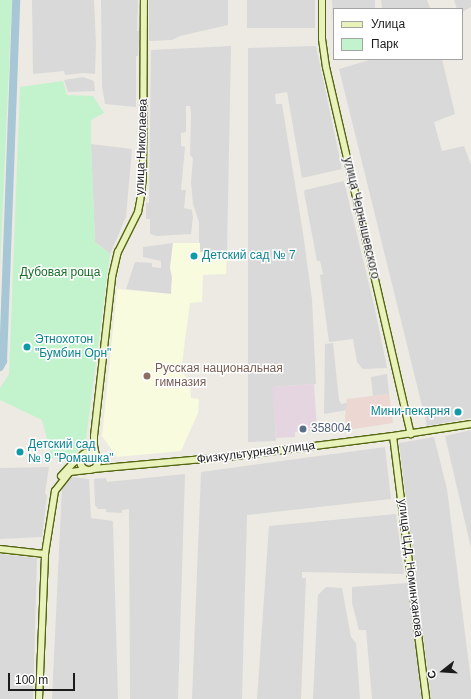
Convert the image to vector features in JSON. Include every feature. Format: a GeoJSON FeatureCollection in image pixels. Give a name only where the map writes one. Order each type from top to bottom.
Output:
{"type":"FeatureCollection","features":[{"type":"Feature","properties":{"kind":"street","name":"улица Николаева"},"geometry":{"type":"LineString","coordinates":[[97,457],[94,446],[94,436],[112,277],[118,252],[138,212],[143,177],[144,0]]}},
{"type":"Feature","properties":{"kind":"street","name":"улица Чернышевского"},"geometry":{"type":"LineString","coordinates":[[322,0],[322,40],[326,67],[411,434]]}},
{"type":"Feature","properties":{"kind":"street","name":"Физкультурная улица"},"geometry":{"type":"LineString","coordinates":[[55,491],[70,472],[214,458],[411,434],[471,424]]}},
{"type":"Feature","properties":{"kind":"street"},"geometry":{"type":"LineString","coordinates":[[94,436],[82,457],[81,465],[90,470],[97,466],[97,457]]}},
{"type":"Feature","properties":{"kind":"street","name":"улица Ц.Д. Номинханова"},"geometry":{"type":"LineString","coordinates":[[393,436],[426,699]]}},
{"type":"Feature","properties":{"kind":"street"},"geometry":{"type":"LineString","coordinates":[[39,699],[45,554],[55,491],[60,478],[65,471],[74,462],[91,452],[105,464],[112,467]]}},
{"type":"Feature","properties":{"kind":"street"},"geometry":{"type":"LineString","coordinates":[[0,549],[45,554]]}},
{"type":"Feature","properties":{"kind":"shaded area"},"geometry":{"type":"Polygon","coordinates":[[[32,0],[94,0],[96,44],[95,74],[84,73],[65,75],[64,71],[33,74],[32,0]]]}},
{"type":"Feature","properties":{"kind":"shaded area"},"geometry":{"type":"Polygon","coordinates":[[[101,0],[138,0],[137,31],[139,31],[138,56],[136,56],[136,107],[105,104],[102,86],[101,0]]]}},
{"type":"Feature","properties":{"kind":"shaded area"},"geometry":{"type":"Polygon","coordinates":[[[149,0],[228,0],[228,25],[180,36],[172,40],[149,41],[149,0]]]}},
{"type":"Feature","properties":{"kind":"shaded area"},"geometry":{"type":"Polygon","coordinates":[[[247,0],[315,0],[315,28],[247,28],[247,0]]]}},
{"type":"Feature","properties":{"kind":"shaded area"},"geometry":{"type":"Polygon","coordinates":[[[332,0],[375,0],[375,8],[333,8],[333,22],[332,0]]]}},
{"type":"Feature","properties":{"kind":"shaded area"},"geometry":{"type":"Polygon","coordinates":[[[381,0],[427,0],[430,8],[382,8],[381,0]]]}},
{"type":"Feature","properties":{"kind":"shaded area"},"geometry":{"type":"Polygon","coordinates":[[[454,0],[471,0],[471,7],[463,11],[463,8],[457,8],[454,0]]]}},
{"type":"Feature","properties":{"kind":"shaded area"},"geometry":{"type":"Polygon","coordinates":[[[231,46],[227,252],[199,252],[199,222],[193,204],[191,182],[193,158],[190,155],[190,106],[186,106],[186,132],[181,133],[181,146],[185,147],[181,190],[186,190],[184,208],[192,210],[193,217],[191,234],[157,236],[150,234],[150,219],[146,219],[146,203],[149,203],[151,50],[231,46]]]}},
{"type":"Feature","properties":{"kind":"shaded area"},"geometry":{"type":"Polygon","coordinates":[[[316,46],[342,169],[302,178],[287,92],[275,94],[276,104],[282,104],[303,233],[312,299],[316,384],[273,387],[276,441],[248,442],[248,48],[316,46]]]}},
{"type":"Feature","properties":{"kind":"shaded area"},"geometry":{"type":"Polygon","coordinates":[[[370,60],[442,60],[455,114],[434,122],[442,151],[464,146],[471,165],[471,418],[427,426],[339,69],[370,60]]]}},
{"type":"Feature","properties":{"kind":"shaded area"},"geometry":{"type":"Polygon","coordinates":[[[83,77],[94,81],[95,91],[68,92],[64,80],[83,77]]]}},
{"type":"Feature","properties":{"kind":"shaded area"},"geometry":{"type":"Polygon","coordinates":[[[91,144],[132,149],[126,217],[110,254],[95,242],[91,144]]]}},
{"type":"Feature","properties":{"kind":"shaded area"},"geometry":{"type":"Polygon","coordinates":[[[344,181],[374,305],[387,368],[363,369],[357,362],[353,339],[329,342],[320,275],[323,274],[320,261],[317,261],[304,192],[305,190],[344,181]]]}},
{"type":"Feature","properties":{"kind":"shaded area"},"geometry":{"type":"Polygon","coordinates":[[[173,243],[170,268],[172,277],[171,294],[126,289],[135,262],[152,263],[152,267],[161,268],[161,261],[143,257],[143,247],[173,243]]]}},
{"type":"Feature","properties":{"kind":"shaded area","name":"Русская национальная гимназия"},"geometry":{"type":"Polygon","coordinates":[[[173,243],[200,243],[200,252],[227,252],[226,274],[203,275],[202,302],[190,303],[181,371],[190,381],[191,398],[199,399],[198,413],[181,451],[117,457],[102,436],[117,289],[171,294],[172,277],[170,268],[173,243]]]}},
{"type":"Feature","properties":{"kind":"shaded area"},"geometry":{"type":"Polygon","coordinates":[[[333,343],[339,400],[341,404],[347,403],[347,410],[324,414],[325,344],[333,343]]]}},
{"type":"Feature","properties":{"kind":"shaded area"},"geometry":{"type":"Polygon","coordinates":[[[387,374],[389,394],[373,396],[371,377],[387,374]]]}},
{"type":"Feature","properties":{"kind":"shaded area"},"geometry":{"type":"Polygon","coordinates":[[[314,384],[317,430],[295,432],[295,437],[276,438],[272,387],[314,384]]]}},
{"type":"Feature","properties":{"kind":"shaded area"},"geometry":{"type":"Polygon","coordinates":[[[389,394],[393,423],[347,430],[345,418],[347,399],[389,394]]]}},
{"type":"Feature","properties":{"kind":"shaded area"},"geometry":{"type":"Polygon","coordinates":[[[471,430],[471,548],[445,436],[471,430]]]}},
{"type":"Feature","properties":{"kind":"shaded area"},"geometry":{"type":"Polygon","coordinates":[[[434,437],[447,489],[471,681],[471,699],[431,699],[399,443],[434,437]]]}},
{"type":"Feature","properties":{"kind":"shaded area"},"geometry":{"type":"Polygon","coordinates":[[[385,447],[391,499],[247,515],[242,699],[192,699],[201,472],[385,447]]]}},
{"type":"Feature","properties":{"kind":"shaded area"},"geometry":{"type":"Polygon","coordinates":[[[49,467],[45,493],[47,496],[42,537],[0,539],[0,468],[49,467]]]}},
{"type":"Feature","properties":{"kind":"shaded area"},"geometry":{"type":"Polygon","coordinates":[[[185,474],[178,699],[130,699],[129,509],[122,510],[122,513],[106,512],[106,509],[98,509],[95,505],[94,479],[106,478],[107,482],[185,474]]]}},
{"type":"Feature","properties":{"kind":"shaded area"},"geometry":{"type":"Polygon","coordinates":[[[70,477],[89,479],[91,518],[113,521],[118,699],[52,699],[62,487],[70,477]]]}},
{"type":"Feature","properties":{"kind":"shaded area"},"geometry":{"type":"Polygon","coordinates":[[[396,514],[404,574],[302,572],[302,578],[306,578],[301,699],[257,699],[269,526],[396,514]]]}},
{"type":"Feature","properties":{"kind":"shaded area"},"geometry":{"type":"Polygon","coordinates":[[[0,554],[37,558],[33,699],[0,699],[0,554]]]}},
{"type":"Feature","properties":{"kind":"shaded area"},"geometry":{"type":"Polygon","coordinates":[[[408,583],[423,699],[372,699],[366,630],[359,630],[352,603],[352,587],[408,583]]]}},
{"type":"Feature","properties":{"kind":"shaded area"},"geometry":{"type":"Polygon","coordinates":[[[326,587],[342,588],[351,637],[356,643],[360,699],[313,699],[318,595],[326,587]]]}},
{"type":"Feature","properties":{"kind":"green space"},"geometry":{"type":"Polygon","coordinates":[[[0,0],[12,0],[0,267],[0,0]]]}},
{"type":"Feature","properties":{"kind":"green space","name":"Дубовая роща"},"geometry":{"type":"Polygon","coordinates":[[[63,81],[67,95],[93,96],[104,113],[91,120],[95,242],[110,254],[86,439],[76,453],[67,457],[52,458],[42,420],[0,400],[0,388],[9,374],[20,87],[63,81]]]}},
{"type":"Feature","properties":{"kind":"waterway"},"geometry":{"type":"LineString","coordinates":[[0,367],[3,361],[16,0]]}},
{"type":"Feature","properties":{"kind":"place","name":"Детский сад № 7"},"geometry":{"type":"Point","coordinates":[194,256]}},
{"type":"Feature","properties":{"kind":"place","name":"Этнохотон \"Бумбин Орн\""},"geometry":{"type":"Point","coordinates":[27,347]}},
{"type":"Feature","properties":{"kind":"place","name":"Русская национальная гимназия"},"geometry":{"type":"Point","coordinates":[147,376]}},
{"type":"Feature","properties":{"kind":"place","name":"Мини-пекарня"},"geometry":{"type":"Point","coordinates":[458,412]}},
{"type":"Feature","properties":{"kind":"place","name":"358004"},"geometry":{"type":"Point","coordinates":[303,429]}},
{"type":"Feature","properties":{"kind":"place","name":"Детский сад № 9 \"Ромашка\""},"geometry":{"type":"Point","coordinates":[20,452]}}]}
